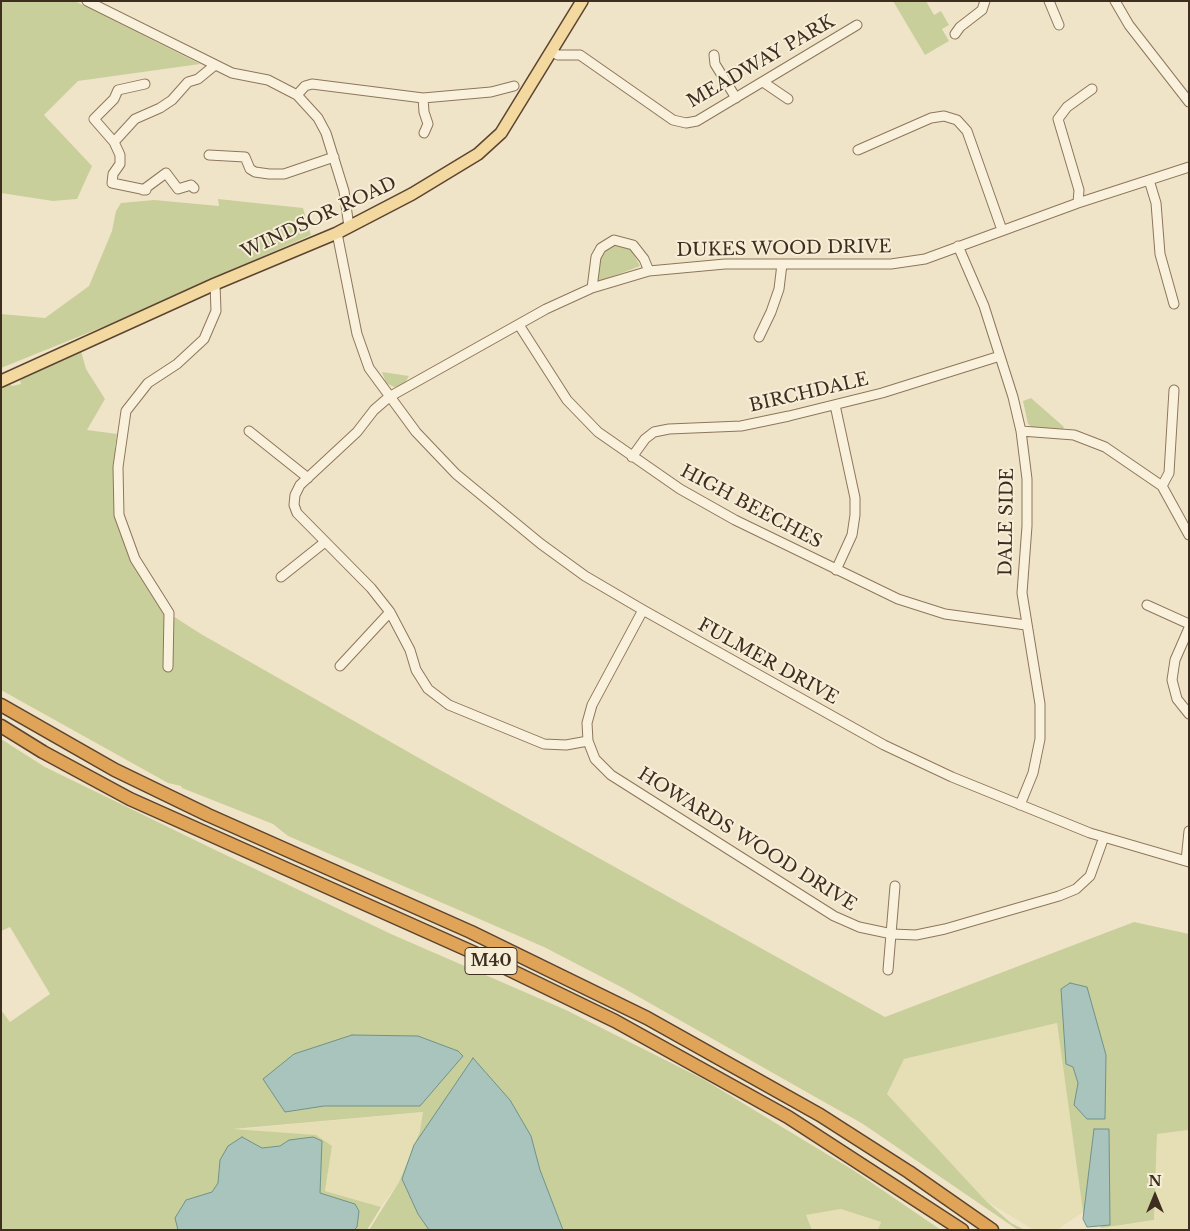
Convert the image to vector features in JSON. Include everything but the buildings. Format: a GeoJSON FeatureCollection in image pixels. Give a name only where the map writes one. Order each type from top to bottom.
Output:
{"type":"FeatureCollection","features":[{"type":"Feature","properties":{"kind":"highway","name":"M40"},"geometry":{"type":"LineString","coordinates":[[1,705],[115,770],[216,819],[471,932],[647,1018],[820,1115],[909,1172],[992,1230]]}},
{"type":"Feature","properties":{"kind":"highway","name":"M40"},"geometry":{"type":"LineString","coordinates":[[1,726],[43,752],[130,798],[479,955],[614,1021],[788,1117],[962,1230]]}},
{"type":"Feature","properties":{"kind":"main road","name":"WINDSOR ROAD"},"geometry":{"type":"LineString","coordinates":[[1,381],[215,284],[338,233],[412,194],[478,154],[501,133],[582,1]]}},
{"type":"Feature","properties":{"kind":"street"},"geometry":{"type":"LineString","coordinates":[[87,1],[232,73],[268,80],[297,95],[318,118],[334,157],[344,191],[349,227]]}},
{"type":"Feature","properties":{"kind":"street"},"geometry":{"type":"LineString","coordinates":[[954,34],[982,10],[985,1]]}},
{"type":"Feature","properties":{"kind":"street"},"geometry":{"type":"LineString","coordinates":[[1049,1],[1059,25]]}},
{"type":"Feature","properties":{"kind":"street"},"geometry":{"type":"LineString","coordinates":[[1115,1],[1129,25],[1189,102]]}},
{"type":"Feature","properties":{"kind":"street","name":"MEADWAY PARK"},"geometry":{"type":"LineString","coordinates":[[551,51],[558,54],[580,56],[673,120],[686,123],[697,121],[857,25]]}},
{"type":"Feature","properties":{"kind":"street"},"geometry":{"type":"LineString","coordinates":[[714,55],[715,64],[736,98]]}},
{"type":"Feature","properties":{"kind":"street"},"geometry":{"type":"LineString","coordinates":[[114,142],[135,119],[160,108],[172,100],[188,82],[198,79],[215,65]]}},
{"type":"Feature","properties":{"kind":"street"},"geometry":{"type":"LineString","coordinates":[[762,82],[788,100]]}},
{"type":"Feature","properties":{"kind":"street"},"geometry":{"type":"LineString","coordinates":[[145,84],[118,90],[114,98],[94,119],[114,142],[120,155],[120,164],[113,174],[112,183],[145,190],[166,173],[178,189],[191,185],[194,188]]}},
{"type":"Feature","properties":{"kind":"street"},"geometry":{"type":"LineString","coordinates":[[297,95],[305,86],[321,84],[423,98],[491,92],[514,86]]}},
{"type":"Feature","properties":{"kind":"street"},"geometry":{"type":"LineString","coordinates":[[1078,203],[1079,190],[1058,119],[1067,108],[1092,88]]}},
{"type":"Feature","properties":{"kind":"street"},"geometry":{"type":"LineString","coordinates":[[423,98],[424,112],[428,124],[424,134]]}},
{"type":"Feature","properties":{"kind":"street"},"geometry":{"type":"LineString","coordinates":[[858,150],[931,118],[944,116],[957,120],[967,131],[1002,230]]}},
{"type":"Feature","properties":{"kind":"street"},"geometry":{"type":"LineString","coordinates":[[209,155],[245,157],[250,169],[255,172],[269,174],[284,174],[334,157]]}},
{"type":"Feature","properties":{"kind":"street","name":"DUKES WOOD DRIVE"},"geometry":{"type":"LineString","coordinates":[[325,542],[297,513],[294,505],[295,496],[308,478],[357,432],[374,410],[389,397],[546,309],[592,288],[649,271],[690,266],[891,264],[925,259],[1078,203],[1189,167]]}},
{"type":"Feature","properties":{"kind":"street"},"geometry":{"type":"LineString","coordinates":[[1149,180],[1156,203],[1160,254],[1174,304]]}},
{"type":"Feature","properties":{"kind":"street"},"geometry":{"type":"LineString","coordinates":[[338,233],[357,334],[369,368],[389,397]]}},
{"type":"Feature","properties":{"kind":"street"},"geometry":{"type":"LineString","coordinates":[[592,288],[596,258],[601,248],[614,240],[633,245],[644,259],[649,271]]}},
{"type":"Feature","properties":{"kind":"street","name":"DALE SIDE"},"geometry":{"type":"LineString","coordinates":[[958,246],[984,306],[1000,356],[1021,431],[1027,479],[1027,526],[1022,594],[1040,704],[1040,739],[1034,773],[1020,805]]}},
{"type":"Feature","properties":{"kind":"street"},"geometry":{"type":"LineString","coordinates":[[759,337],[779,289],[782,264]]}},
{"type":"Feature","properties":{"kind":"street"},"geometry":{"type":"LineString","coordinates":[[168,667],[169,613],[135,559],[119,515],[118,467],[126,411],[148,383],[177,364],[204,339],[216,311],[215,284]]}},
{"type":"Feature","properties":{"kind":"street","name":"HIGH BEECHES"},"geometry":{"type":"LineString","coordinates":[[519,325],[567,400],[598,432],[680,490],[735,520],[898,599],[945,614],[1026,625]]}},
{"type":"Feature","properties":{"kind":"street","name":"BIRCHDALE"},"geometry":{"type":"LineString","coordinates":[[632,457],[645,438],[654,432],[669,429],[741,426],[835,405],[1000,356]]}},
{"type":"Feature","properties":{"kind":"street"},"geometry":{"type":"LineString","coordinates":[[1162,486],[1169,473],[1174,390]]}},
{"type":"Feature","properties":{"kind":"street","name":"FULMER DRIVE"},"geometry":{"type":"LineString","coordinates":[[389,397],[416,432],[456,474],[541,544],[585,576],[643,610],[884,745],[952,777],[1104,837],[1188,862]]}},
{"type":"Feature","properties":{"kind":"street"},"geometry":{"type":"LineString","coordinates":[[835,405],[855,498],[852,535],[836,570]]}},
{"type":"Feature","properties":{"kind":"street"},"geometry":{"type":"LineString","coordinates":[[249,431],[308,478]]}},
{"type":"Feature","properties":{"kind":"street"},"geometry":{"type":"LineString","coordinates":[[1021,431],[1074,434],[1106,447],[1162,486],[1189,535]]}},
{"type":"Feature","properties":{"kind":"street"},"geometry":{"type":"LineString","coordinates":[[281,576],[292,570],[325,542],[371,588],[390,612],[410,650],[416,670],[428,689],[450,705],[544,744],[566,745],[588,741]]}},
{"type":"Feature","properties":{"kind":"street"},"geometry":{"type":"LineString","coordinates":[[1147,605],[1189,626],[1175,660],[1172,680],[1177,699],[1189,714]]}},
{"type":"Feature","properties":{"kind":"street","name":"HOWARDS WOOD DRIVE"},"geometry":{"type":"LineString","coordinates":[[643,610],[592,705],[587,723],[588,741],[595,759],[620,780],[834,916],[859,927],[892,934],[916,935],[945,929],[1059,896],[1076,889],[1090,876],[1104,837]]}},
{"type":"Feature","properties":{"kind":"street"},"geometry":{"type":"LineString","coordinates":[[340,666],[390,612]]}},
{"type":"Feature","properties":{"kind":"street"},"geometry":{"type":"LineString","coordinates":[[1188,862],[1189,831]]}},
{"type":"Feature","properties":{"kind":"street"},"geometry":{"type":"LineString","coordinates":[[888,970],[895,886]]}},
{"type":"Feature","properties":{"kind":"shaded area"},"geometry":{"type":"Polygon","coordinates":[[[1057,1023],[1083,1212],[1057,1230],[1034,1230],[986,1201],[887,1094],[904,1059],[1057,1023]]]}},
{"type":"Feature","properties":{"kind":"shaded area"},"geometry":{"type":"Polygon","coordinates":[[[424,1112],[420,1131],[399,1182],[381,1207],[325,1191],[332,1146],[228,1130],[424,1112]]]}},
{"type":"Feature","properties":{"kind":"shaded area"},"geometry":{"type":"Polygon","coordinates":[[[1189,1130],[1189,1230],[1105,1230],[1106,1228],[1154,1220],[1157,1134],[1189,1130]]]}},
{"type":"Feature","properties":{"kind":"shaded area"},"geometry":{"type":"Polygon","coordinates":[[[842,1209],[881,1222],[878,1230],[812,1230],[806,1215],[842,1209]]]}},
{"type":"Feature","properties":{"kind":"green space"},"geometry":{"type":"Polygon","coordinates":[[[1,1],[75,1],[200,64],[78,81],[44,115],[92,166],[77,199],[53,201],[1,193],[1,1]]]}},
{"type":"Feature","properties":{"kind":"green space"},"geometry":{"type":"Polygon","coordinates":[[[893,1],[926,1],[934,15],[941,11],[949,25],[942,29],[949,41],[925,55],[893,1]]]}},
{"type":"Feature","properties":{"kind":"green space"},"geometry":{"type":"Polygon","coordinates":[[[218,199],[303,208],[311,235],[105,326],[1,368],[1,314],[45,318],[89,286],[112,231],[116,211],[121,203],[154,200],[219,206],[218,199]]]}},
{"type":"Feature","properties":{"kind":"green space"},"geometry":{"type":"Polygon","coordinates":[[[616,243],[628,244],[640,266],[598,282],[593,276],[599,254],[616,243]]]}},
{"type":"Feature","properties":{"kind":"green space"},"geometry":{"type":"Polygon","coordinates":[[[81,351],[86,369],[105,399],[87,430],[117,434],[115,447],[116,507],[162,609],[201,634],[433,766],[885,1017],[1134,922],[1189,934],[1189,1130],[1157,1134],[1154,1220],[1102,1228],[1083,1212],[1057,1023],[904,1059],[887,1094],[986,1201],[1011,1223],[1025,1230],[1018,1230],[863,1124],[623,988],[544,947],[288,836],[273,824],[181,786],[168,783],[1,690],[1,388],[10,384],[12,386],[21,384],[20,380],[81,351]]]}},
{"type":"Feature","properties":{"kind":"green space"},"geometry":{"type":"Polygon","coordinates":[[[382,372],[409,376],[403,386],[394,387],[386,383],[382,372]]]}},
{"type":"Feature","properties":{"kind":"green space"},"geometry":{"type":"Polygon","coordinates":[[[1031,398],[1064,427],[1063,429],[1032,427],[1028,424],[1023,401],[1031,398]]]}},
{"type":"Feature","properties":{"kind":"green space"},"geometry":{"type":"Polygon","coordinates":[[[1,739],[45,767],[207,846],[391,934],[566,1010],[703,1079],[853,1170],[941,1230],[878,1230],[881,1222],[841,1209],[806,1215],[812,1230],[369,1230],[399,1182],[420,1131],[423,1112],[233,1129],[316,1135],[332,1146],[325,1191],[381,1207],[367,1230],[1,1230],[1,1010],[10,1022],[50,994],[10,927],[1,931],[1,739]]]}},
{"type":"Feature","properties":{"kind":"water"},"geometry":{"type":"Polygon","coordinates":[[[1070,983],[1087,987],[1106,1055],[1105,1119],[1087,1119],[1074,1105],[1078,1083],[1073,1067],[1066,1064],[1061,989],[1070,983]]]}},
{"type":"Feature","properties":{"kind":"water"},"geometry":{"type":"Polygon","coordinates":[[[352,1035],[418,1036],[458,1051],[463,1056],[420,1106],[324,1106],[285,1112],[263,1079],[294,1054],[352,1035]]]}},
{"type":"Feature","properties":{"kind":"water"},"geometry":{"type":"Polygon","coordinates":[[[473,1058],[510,1100],[531,1136],[540,1170],[563,1230],[429,1230],[418,1214],[402,1179],[414,1145],[473,1058]]]}},
{"type":"Feature","properties":{"kind":"water"},"geometry":{"type":"Polygon","coordinates":[[[1094,1129],[1109,1129],[1110,1225],[1087,1227],[1083,1219],[1094,1129]]]}},
{"type":"Feature","properties":{"kind":"water"},"geometry":{"type":"Polygon","coordinates":[[[242,1137],[262,1148],[280,1146],[289,1140],[313,1137],[322,1141],[320,1193],[355,1204],[359,1211],[357,1227],[354,1230],[178,1230],[175,1218],[186,1200],[212,1192],[218,1183],[220,1160],[228,1146],[242,1137]]]}}]}
